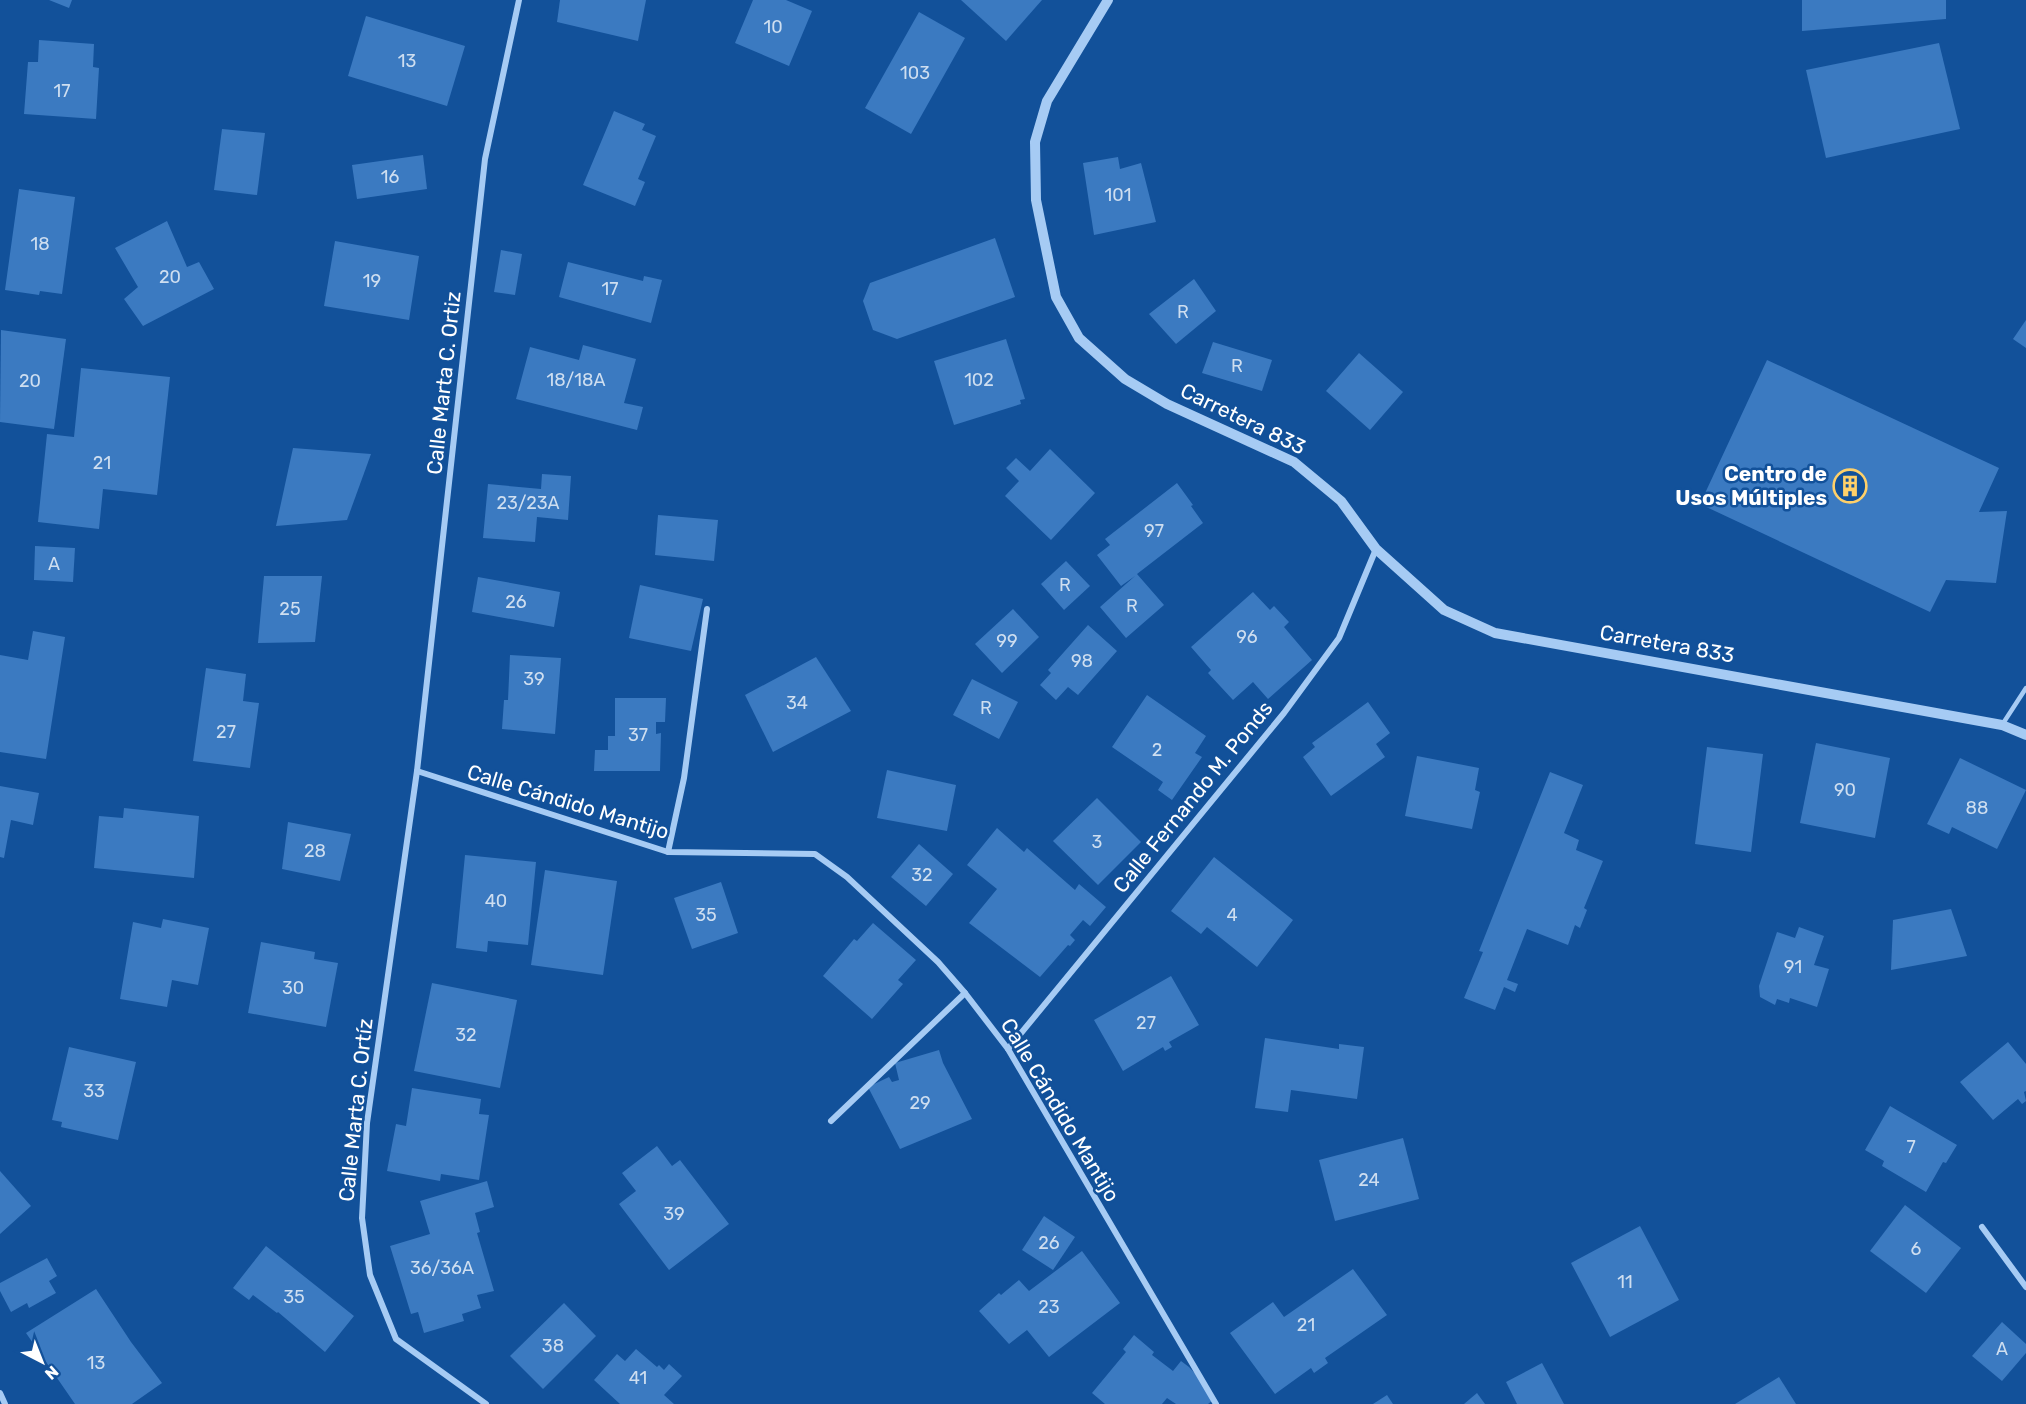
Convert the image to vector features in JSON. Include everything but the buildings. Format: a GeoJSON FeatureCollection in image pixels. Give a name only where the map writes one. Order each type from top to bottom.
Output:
{"type":"FeatureCollection","features":[{"type":"Feature","properties":{"kind":"street","name":"Calle Marta C. Ortiz"},"geometry":{"type":"LineString","coordinates":[[417,771],[485,159],[519,0]]}},
{"type":"Feature","properties":{"kind":"street","name":"Carretera 833"},"geometry":{"type":"LineString","coordinates":[[1108,0],[1047,101],[1035,142],[1036,200],[1056,297],[1079,339],[1125,379],[1167,404],[1294,462],[1341,501],[1376,549],[1444,610],[1495,633],[2002,725],[2026,735]]}},
{"type":"Feature","properties":{"kind":"street","name":"Calle Fernando M. Ponds"},"geometry":{"type":"LineString","coordinates":[[1008,1049],[1284,714],[1339,638],[1376,549]]}},
{"type":"Feature","properties":{"kind":"street"},"geometry":{"type":"LineString","coordinates":[[668,852],[684,778],[707,609]]}},
{"type":"Feature","properties":{"kind":"street","name":"Calle Cándido Mantijo"},"geometry":{"type":"LineString","coordinates":[[417,771],[668,852],[815,854],[847,877],[938,962],[966,993],[1008,1049],[1216,1404]]}},
{"type":"Feature","properties":{"kind":"street","name":"Calle Marta C. Ortíz"},"geometry":{"type":"LineString","coordinates":[[417,771],[367,1123],[362,1218],[370,1275],[396,1339],[486,1404]]}},
{"type":"Feature","properties":{"kind":"street"},"geometry":{"type":"LineString","coordinates":[[831,1121],[966,993]]}},
{"type":"Feature","properties":{"kind":"street"},"geometry":{"type":"LineString","coordinates":[[1982,1227],[2026,1287]]}},
{"type":"Feature","properties":{"kind":"street"},"geometry":{"type":"LineString","coordinates":[[0,1393],[5,1404]]}},
{"type":"Feature","properties":{"kind":"lane"},"geometry":{"type":"LineString","coordinates":[[2002,725],[2026,688]]}},
{"type":"Feature","properties":{"kind":"place","name":"Centro de Usos Múltiples"},"geometry":{"type":"Point","coordinates":[1850,486]}}]}
